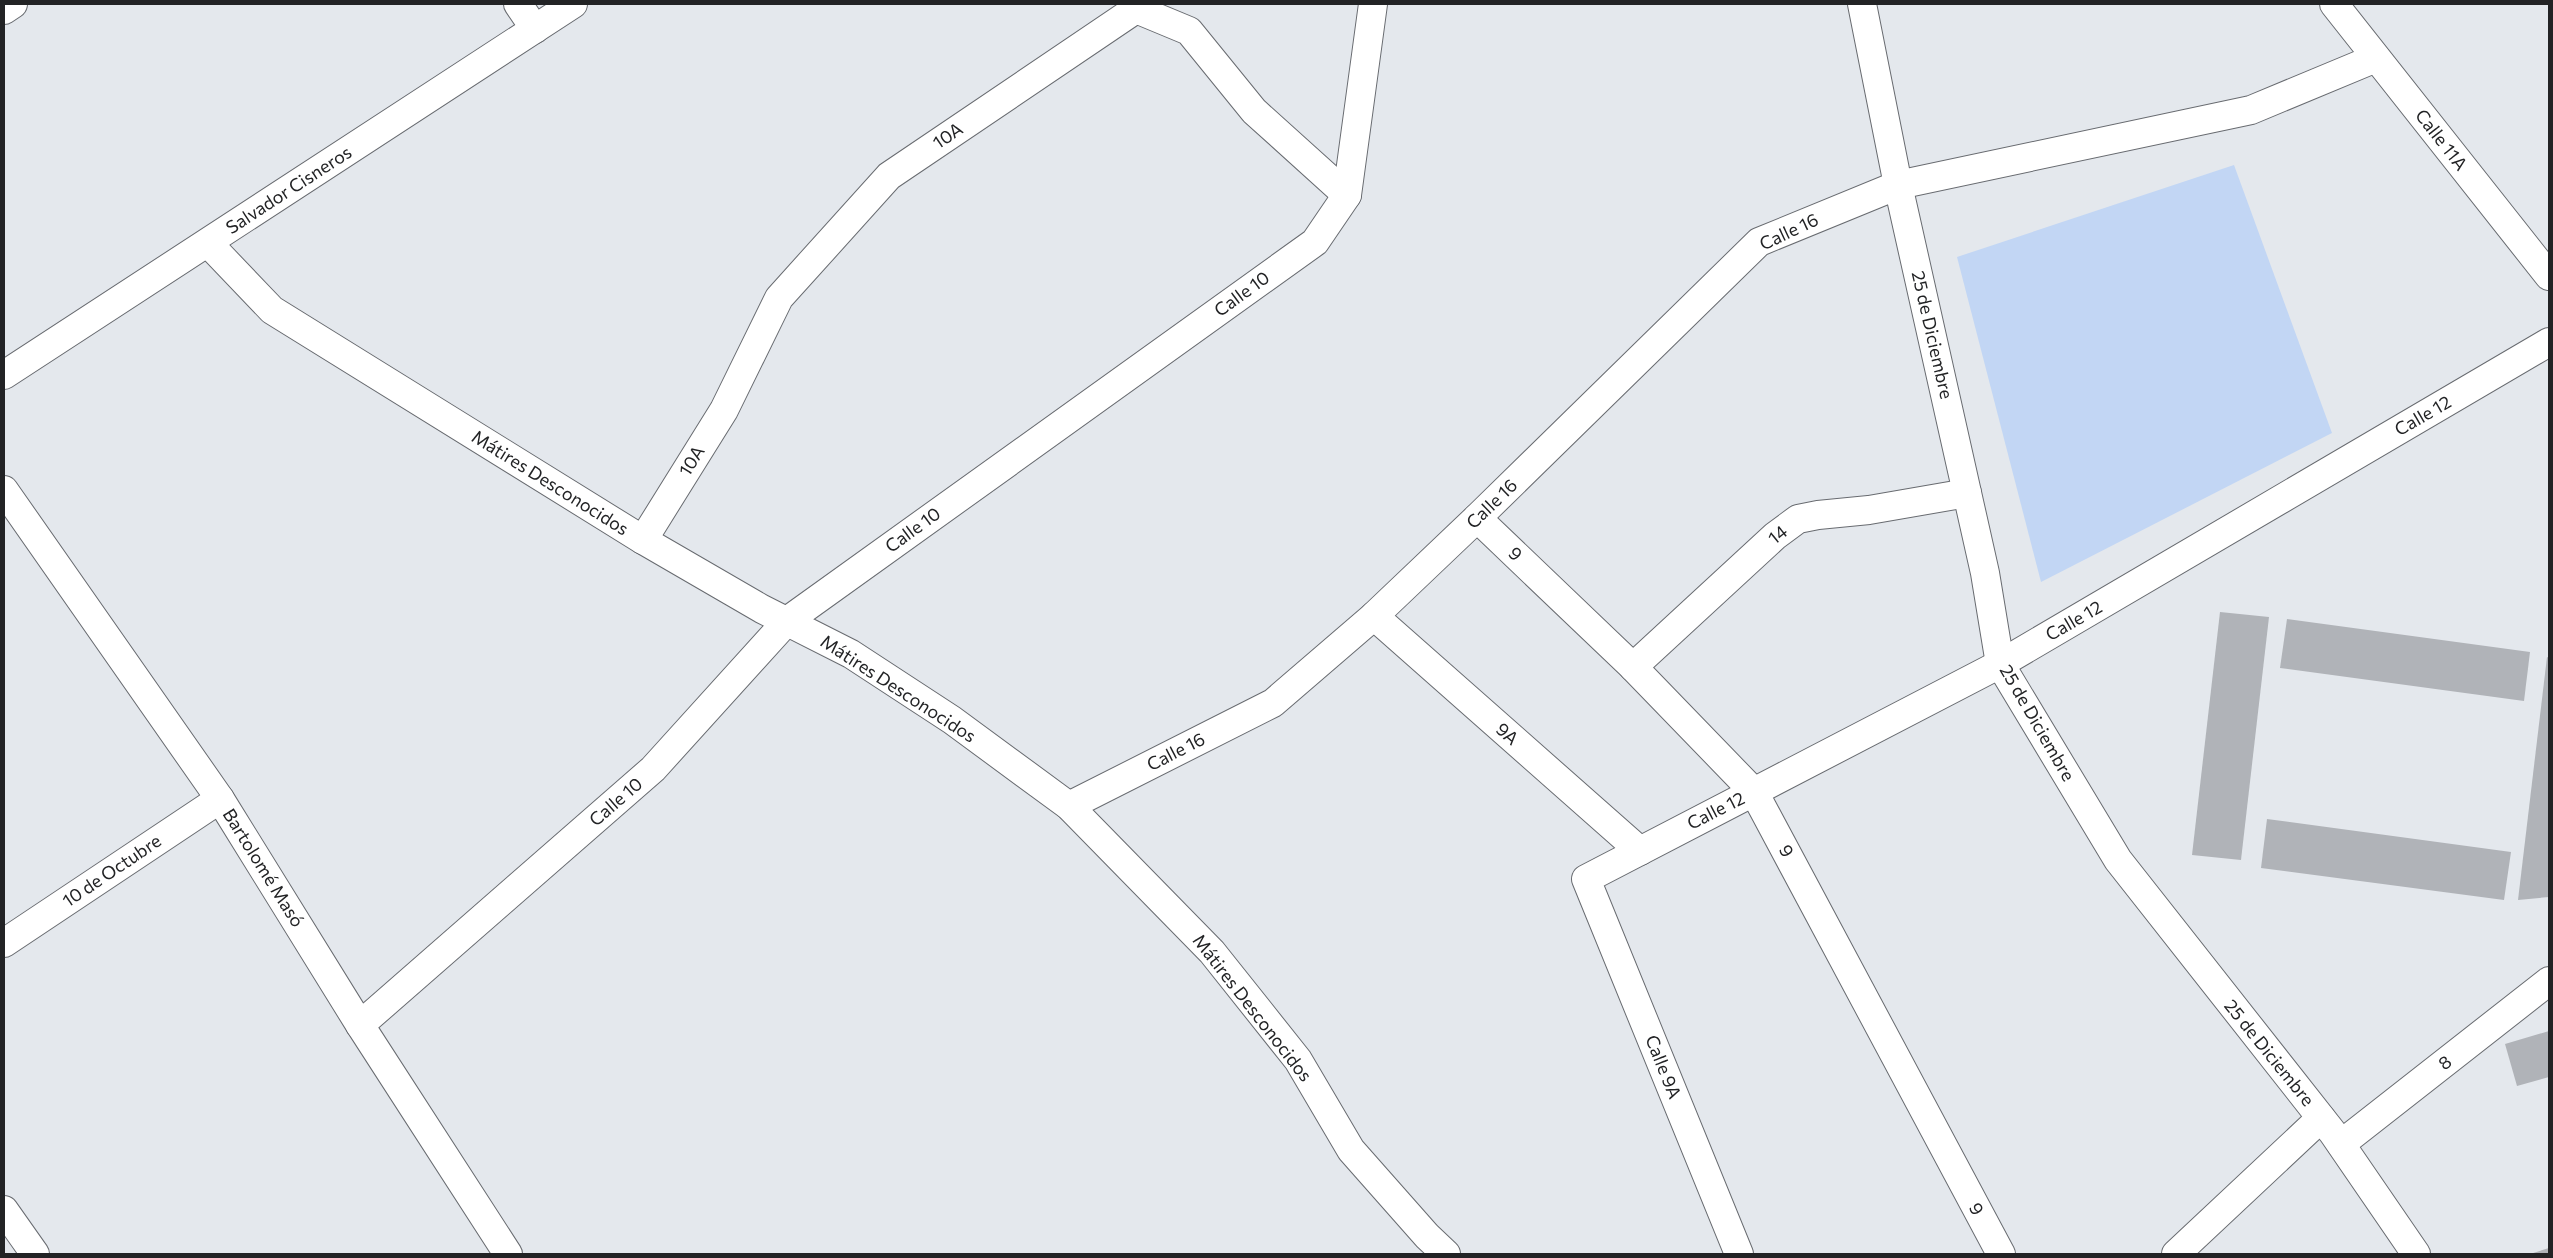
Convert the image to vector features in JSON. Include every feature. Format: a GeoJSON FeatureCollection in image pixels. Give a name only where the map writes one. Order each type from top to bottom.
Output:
{"type":"FeatureCollection","features":[{"type":"Feature","properties":{"kind":"street"},"geometry":{"type":"LineString","coordinates":[[4,10],[14,4]]}},
{"type":"Feature","properties":{"kind":"street"},"geometry":{"type":"LineString","coordinates":[[518,4],[535,29]]}},
{"type":"Feature","properties":{"kind":"street","name":"Salvador Cisneros"},"geometry":{"type":"LineString","coordinates":[[4,375],[573,4]]}},
{"type":"Feature","properties":{"kind":"street","name":"Calle 10"},"geometry":{"type":"LineString","coordinates":[[360,1025],[653,769],[787,621],[1315,242],[1347,194],[1373,4]]}},
{"type":"Feature","properties":{"kind":"street","name":"25 de Diciembre"},"geometry":{"type":"LineString","coordinates":[[1862,4],[1898,185],[1985,573],[2000,664],[2118,860],[2341,1144],[2416,1254]]}},
{"type":"Feature","properties":{"kind":"street","name":"Calle 11A"},"geometry":{"type":"LineString","coordinates":[[2334,4],[2549,276]]}},
{"type":"Feature","properties":{"kind":"street","name":"10A"},"geometry":{"type":"LineString","coordinates":[[643,540],[724,410],[779,298],[883,182],[897,170],[1136,9],[1189,31],[1254,111],[1347,194]]}},
{"type":"Feature","properties":{"kind":"street","name":"Calle 16"},"geometry":{"type":"LineString","coordinates":[[1069,806],[1273,703],[1374,616],[1759,242],[1898,185],[2251,110],[2376,58]]}},
{"type":"Feature","properties":{"kind":"street","name":"Mátires Desconocidos"},"geometry":{"type":"LineString","coordinates":[[208,243],[272,310],[643,540],[787,621],[851,654],[952,720],[1069,806],[1212,952],[1298,1060],[1351,1150],[1427,1236],[1446,1254]]}},
{"type":"Feature","properties":{"kind":"street","name":"Calle 12"},"geometry":{"type":"LineString","coordinates":[[1586,879],[2000,664],[2549,342]]}},
{"type":"Feature","properties":{"kind":"street","name":"Bartolomé Masó"},"geometry":{"type":"LineString","coordinates":[[4,490],[220,799],[360,1025],[508,1254]]}},
{"type":"Feature","properties":{"kind":"street","name":"14"},"geometry":{"type":"LineString","coordinates":[[1633,667],[1775,536],[1798,519],[1967,493]]}},
{"type":"Feature","properties":{"kind":"street","name":"9"},"geometry":{"type":"LineString","coordinates":[[1477,518],[1633,667],[1754,792],[2000,1254]]}},
{"type":"Feature","properties":{"kind":"street","name":"9A"},"geometry":{"type":"LineString","coordinates":[[1374,616],[1640,851]]}},
{"type":"Feature","properties":{"kind":"street","name":"10 de Octubre"},"geometry":{"type":"LineString","coordinates":[[4,943],[220,799]]}},
{"type":"Feature","properties":{"kind":"street","name":"Calle 9A"},"geometry":{"type":"LineString","coordinates":[[1586,879],[1739,1254]]}},
{"type":"Feature","properties":{"kind":"street","name":"8"},"geometry":{"type":"LineString","coordinates":[[2341,1144],[2549,981]]}},
{"type":"Feature","properties":{"kind":"street"},"geometry":{"type":"LineString","coordinates":[[2176,1254],[2321,1118]]}},
{"type":"Feature","properties":{"kind":"street"},"geometry":{"type":"LineString","coordinates":[[4,1210],[35,1254]]}},
{"type":"Feature","properties":{"kind":"shaded area"},"geometry":{"type":"Polygon","coordinates":[[[2234,165],[2332,433],[2041,582],[1957,257],[2234,165]]]}},
{"type":"Feature","properties":{"kind":"building"},"geometry":{"type":"Polygon","coordinates":[[[2220,612],[2269,617],[2241,860],[2192,855],[2220,612]]]}},
{"type":"Feature","properties":{"kind":"building"},"geometry":{"type":"Polygon","coordinates":[[[2287,619],[2530,652],[2524,701],[2280,668],[2287,619]]]}},
{"type":"Feature","properties":{"kind":"building"},"geometry":{"type":"Polygon","coordinates":[[[2547,657],[2549,658],[2549,897],[2518,900],[2547,657]]]}},
{"type":"Feature","properties":{"kind":"building"},"geometry":{"type":"Polygon","coordinates":[[[2267,819],[2511,852],[2504,900],[2261,868],[2267,819]]]}},
{"type":"Feature","properties":{"kind":"building"},"geometry":{"type":"Polygon","coordinates":[[[2549,1031],[2549,1077],[2517,1086],[2505,1044],[2549,1031]]]}},
{"type":"Feature","properties":{"kind":"building"},"geometry":{"type":"Polygon","coordinates":[[[2549,1248],[2549,1254],[2530,1254],[2549,1248]]]}}]}
